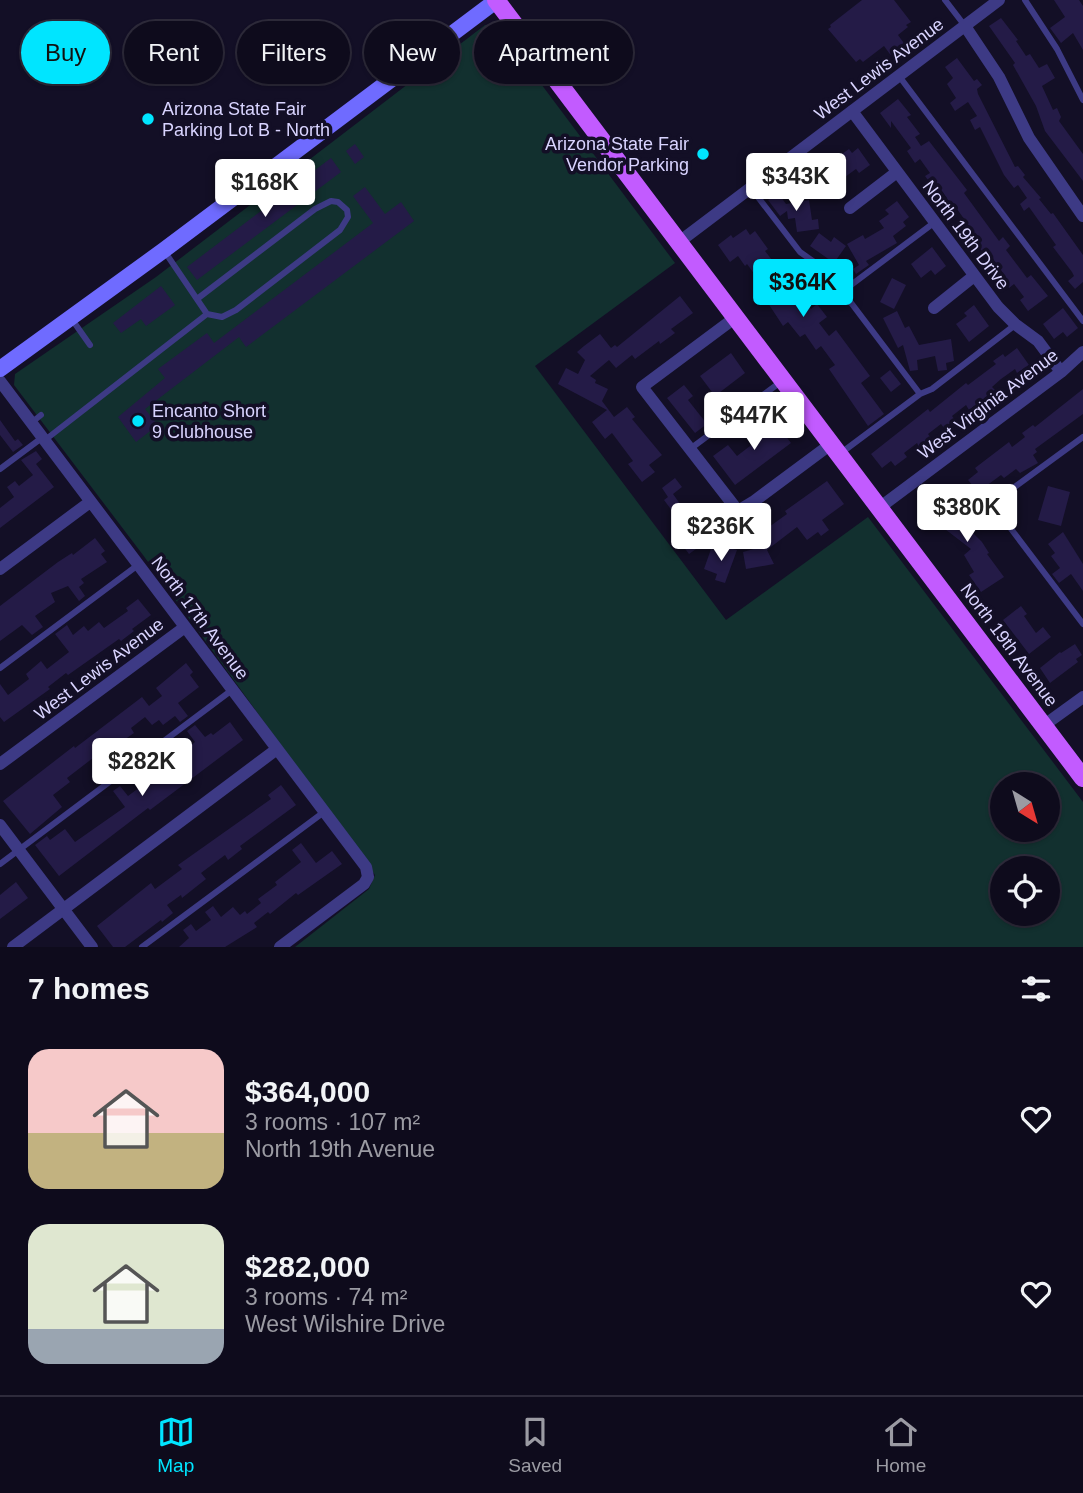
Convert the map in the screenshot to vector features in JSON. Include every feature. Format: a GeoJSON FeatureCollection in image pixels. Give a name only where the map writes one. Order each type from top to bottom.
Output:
{"type":"FeatureCollection","features":[{"type":"Feature","properties":{"kind":"main road","name":"North 19th Avenue"},"geometry":{"type":"LineString","coordinates":[[497,0],[1083,778]]}},
{"type":"Feature","properties":{"kind":"street"},"geometry":{"type":"LineString","coordinates":[[0,369],[164,250],[497,0]]}},
{"type":"Feature","properties":{"kind":"street","name":"West Lewis Avenue"},"geometry":{"type":"LineString","coordinates":[[679,242],[999,0]]}},
{"type":"Feature","properties":{"kind":"street"},"geometry":{"type":"LineString","coordinates":[[965,26],[999,76],[1029,138],[1083,216]]}},
{"type":"Feature","properties":{"kind":"street","name":"North 19th Drive"},"geometry":{"type":"LineString","coordinates":[[852,111],[998,307],[1038,341],[1061,372]]}},
{"type":"Feature","properties":{"kind":"street"},"geometry":{"type":"LineString","coordinates":[[850,208],[897,172]]}},
{"type":"Feature","properties":{"kind":"street"},"geometry":{"type":"LineString","coordinates":[[934,308],[974,276]]}},
{"type":"Feature","properties":{"kind":"street"},"geometry":{"type":"LineString","coordinates":[[736,317],[642,387],[738,510],[835,449]]}},
{"type":"Feature","properties":{"kind":"street","name":"West Virginia Avenue"},"geometry":{"type":"LineString","coordinates":[[879,508],[1061,372],[1083,352]]}},
{"type":"Feature","properties":{"kind":"street","name":"North 17th Avenue"},"geometry":{"type":"LineString","coordinates":[[0,381],[36,419],[44,439],[90,502],[366,867],[368,877],[364,884],[279,947]]}},
{"type":"Feature","properties":{"kind":"street"},"geometry":{"type":"LineString","coordinates":[[0,569],[90,502]]}},
{"type":"Feature","properties":{"kind":"street","name":"West Lewis Avenue"},"geometry":{"type":"LineString","coordinates":[[0,764],[185,627]]}},
{"type":"Feature","properties":{"kind":"street"},"geometry":{"type":"LineString","coordinates":[[1043,726],[1083,697]]}},
{"type":"Feature","properties":{"kind":"street"},"geometry":{"type":"LineString","coordinates":[[13,947],[277,749]]}},
{"type":"Feature","properties":{"kind":"street"},"geometry":{"type":"LineString","coordinates":[[0,825],[92,947]]}},
{"type":"Feature","properties":{"kind":"lane"},"geometry":{"type":"LineString","coordinates":[[944,0],[965,26]]}},
{"type":"Feature","properties":{"kind":"lane"},"geometry":{"type":"LineString","coordinates":[[1025,0],[1057,49],[1083,100]]}},
{"type":"Feature","properties":{"kind":"lane"},"geometry":{"type":"LineString","coordinates":[[900,76],[1083,321]]}},
{"type":"Feature","properties":{"kind":"lane"},"geometry":{"type":"LineString","coordinates":[[751,188],[800,252],[827,271],[920,394]]}},
{"type":"Feature","properties":{"kind":"lane"},"geometry":{"type":"LineString","coordinates":[[164,250],[197,299],[208,314],[222,317],[236,310],[340,230],[348,217],[347,211],[338,202],[331,201],[315,209],[197,299]]}},
{"type":"Feature","properties":{"kind":"lane"},"geometry":{"type":"LineString","coordinates":[[843,291],[935,222]]}},
{"type":"Feature","properties":{"kind":"lane"},"geometry":{"type":"LineString","coordinates":[[0,469],[44,439],[208,314]]}},
{"type":"Feature","properties":{"kind":"lane"},"geometry":{"type":"LineString","coordinates":[[70,318],[90,345]]}},
{"type":"Feature","properties":{"kind":"lane"},"geometry":{"type":"LineString","coordinates":[[835,449],[932,388],[1015,324]]}},
{"type":"Feature","properties":{"kind":"lane"},"geometry":{"type":"LineString","coordinates":[[690,449],[783,380]]}},
{"type":"Feature","properties":{"kind":"lane"},"geometry":{"type":"LineString","coordinates":[[1083,437],[1001,497],[999,513],[1083,624]]}},
{"type":"Feature","properties":{"kind":"lane"},"geometry":{"type":"LineString","coordinates":[[0,668],[138,565]]}},
{"type":"Feature","properties":{"kind":"lane"},"geometry":{"type":"LineString","coordinates":[[0,864],[232,690]]}},
{"type":"Feature","properties":{"kind":"lane"},"geometry":{"type":"LineString","coordinates":[[142,947],[324,811]]}},
{"type":"Feature","properties":{"kind":"green space"},"geometry":{"type":"Polygon","coordinates":[[[474,33],[474,84],[541,84],[675,263],[535,366],[726,620],[868,517],[1083,802],[1083,947],[295,947],[369,889],[375,875],[143,555],[14,385],[15,374],[156,277],[408,84],[460,84],[460,44],[474,33]]]}},
{"type":"Feature","properties":{"kind":"building"},"geometry":{"type":"Polygon","coordinates":[[[862,0],[894,0],[911,22],[898,35],[906,46],[892,57],[884,46],[863,62],[860,59],[856,62],[828,29],[862,0]]]}},
{"type":"Feature","properties":{"kind":"building"},"geometry":{"type":"Polygon","coordinates":[[[1054,0],[1079,0],[1083,6],[1083,50],[1073,33],[1061,43],[1050,28],[1065,17],[1054,0]]]}},
{"type":"Feature","properties":{"kind":"building"},"geometry":{"type":"Polygon","coordinates":[[[1001,18],[1018,40],[1016,41],[1026,56],[1030,54],[1039,68],[1047,64],[1055,78],[1042,86],[1053,110],[1057,108],[1061,117],[1059,121],[1083,154],[1083,181],[1045,131],[1036,106],[1013,65],[1015,63],[989,26],[1001,18]]]}},
{"type":"Feature","properties":{"kind":"building"},"geometry":{"type":"Polygon","coordinates":[[[957,58],[974,81],[977,79],[982,85],[977,89],[978,94],[1015,167],[1018,166],[1025,175],[1023,177],[1083,255],[1083,282],[1075,289],[1068,281],[1074,276],[1053,247],[1056,245],[1029,207],[1024,211],[1020,204],[1027,198],[1018,185],[1014,188],[1004,175],[980,127],[975,130],[970,120],[977,116],[968,102],[955,111],[950,103],[956,98],[947,84],[953,78],[945,67],[957,58]]]}},
{"type":"Feature","properties":{"kind":"building"},"geometry":{"type":"Polygon","coordinates":[[[898,99],[911,115],[907,117],[920,134],[915,137],[921,146],[929,141],[967,190],[964,193],[999,241],[1003,237],[1010,246],[1006,250],[1027,278],[1031,275],[1048,296],[1028,311],[1020,300],[1024,297],[1014,284],[1009,288],[993,259],[990,262],[963,226],[967,223],[957,209],[953,212],[937,184],[933,187],[925,176],[930,173],[920,159],[915,163],[907,151],[911,148],[891,121],[891,128],[880,113],[898,99]]]}},
{"type":"Feature","properties":{"kind":"building"},"geometry":{"type":"Polygon","coordinates":[[[355,144],[364,157],[355,164],[346,151],[355,144]]]}},
{"type":"Feature","properties":{"kind":"building"},"geometry":{"type":"Polygon","coordinates":[[[858,148],[870,165],[859,173],[856,169],[845,177],[842,173],[820,196],[801,178],[819,159],[825,166],[849,149],[852,153],[858,148]]]}},
{"type":"Feature","properties":{"kind":"building"},"geometry":{"type":"Polygon","coordinates":[[[331,158],[341,172],[197,280],[187,267],[331,158]]]}},
{"type":"Feature","properties":{"kind":"building"},"geometry":{"type":"Polygon","coordinates":[[[365,187],[385,214],[401,202],[414,221],[246,347],[239,337],[145,409],[158,425],[136,442],[118,417],[165,378],[158,369],[207,333],[214,343],[373,223],[353,196],[365,187]]]}},
{"type":"Feature","properties":{"kind":"building"},"geometry":{"type":"Polygon","coordinates":[[[778,193],[786,204],[809,200],[812,220],[818,219],[819,229],[797,232],[795,218],[788,219],[787,211],[780,216],[768,200],[778,193]]]}},
{"type":"Feature","properties":{"kind":"building"},"geometry":{"type":"Polygon","coordinates":[[[897,201],[909,217],[903,222],[906,226],[893,236],[897,243],[866,261],[869,265],[856,274],[853,269],[859,265],[847,244],[863,235],[865,239],[884,228],[879,221],[889,214],[885,210],[897,201]]]}},
{"type":"Feature","properties":{"kind":"building"},"geometry":{"type":"Polygon","coordinates":[[[746,229],[750,235],[755,231],[768,249],[765,251],[783,274],[789,269],[803,288],[798,291],[811,309],[817,304],[827,317],[819,323],[829,336],[836,330],[870,376],[861,383],[884,414],[868,426],[829,369],[835,365],[821,346],[816,350],[805,334],[800,337],[788,322],[783,326],[764,297],[769,294],[747,264],[745,266],[738,256],[730,262],[718,245],[731,235],[733,238],[746,229]]]}},
{"type":"Feature","properties":{"kind":"building"},"geometry":{"type":"Polygon","coordinates":[[[819,233],[831,242],[834,237],[846,246],[834,263],[810,246],[819,233]]]}},
{"type":"Feature","properties":{"kind":"building"},"geometry":{"type":"Polygon","coordinates":[[[932,247],[946,266],[935,275],[931,270],[921,278],[911,264],[932,247]]]}},
{"type":"Feature","properties":{"kind":"building"},"geometry":{"type":"Polygon","coordinates":[[[892,278],[906,285],[894,309],[880,302],[892,278]]]}},
{"type":"Feature","properties":{"kind":"building"},"geometry":{"type":"Polygon","coordinates":[[[161,286],[175,305],[146,326],[141,319],[121,333],[113,323],[161,286]]]}},
{"type":"Feature","properties":{"kind":"building"},"geometry":{"type":"Polygon","coordinates":[[[680,296],[693,313],[671,329],[675,333],[635,359],[632,355],[616,368],[609,360],[590,376],[596,380],[595,383],[608,389],[602,401],[614,417],[627,407],[635,417],[632,419],[662,455],[649,465],[655,472],[642,482],[628,464],[633,461],[612,433],[605,439],[592,422],[607,410],[558,384],[566,368],[578,374],[585,360],[577,352],[600,334],[611,348],[615,345],[617,347],[680,296]]]}},
{"type":"Feature","properties":{"kind":"building"},"geometry":{"type":"Polygon","coordinates":[[[974,305],[989,326],[969,342],[956,324],[967,316],[964,313],[974,305]]]}},
{"type":"Feature","properties":{"kind":"building"},"geometry":{"type":"Polygon","coordinates":[[[1063,308],[1078,328],[1067,337],[1063,332],[1054,339],[1043,324],[1063,308]]]}},
{"type":"Feature","properties":{"kind":"building"},"geometry":{"type":"Polygon","coordinates":[[[897,311],[905,328],[909,326],[919,345],[951,339],[954,361],[946,363],[947,370],[938,371],[935,356],[917,360],[918,370],[910,371],[903,345],[898,348],[883,318],[897,311]]]}},
{"type":"Feature","properties":{"kind":"building"},"geometry":{"type":"Polygon","coordinates":[[[1017,348],[1029,365],[1017,373],[1015,369],[1001,379],[992,387],[995,390],[969,410],[966,405],[952,416],[955,420],[944,428],[941,424],[928,434],[931,438],[919,447],[917,443],[904,453],[907,457],[895,466],[891,461],[882,468],[871,454],[928,409],[930,412],[966,383],[968,385],[996,364],[993,361],[1003,354],[1005,357],[1017,348]]]}},
{"type":"Feature","properties":{"kind":"building"},"geometry":{"type":"Polygon","coordinates":[[[731,353],[745,373],[715,396],[700,376],[731,353]]]}},
{"type":"Feature","properties":{"kind":"building"},"geometry":{"type":"Polygon","coordinates":[[[890,370],[901,384],[891,392],[880,378],[890,370]]]}},
{"type":"Feature","properties":{"kind":"building"},"geometry":{"type":"Polygon","coordinates":[[[684,385],[693,396],[688,400],[707,424],[695,433],[667,398],[684,385]]]}},
{"type":"Feature","properties":{"kind":"building"},"geometry":{"type":"Polygon","coordinates":[[[1083,389],[1083,414],[1035,449],[1037,452],[1033,455],[1038,463],[1020,473],[1016,469],[1004,478],[1001,475],[978,492],[968,480],[978,472],[975,468],[1009,442],[1012,447],[1025,437],[1022,433],[1033,425],[1035,427],[1083,389]]]}},
{"type":"Feature","properties":{"kind":"building"},"geometry":{"type":"Polygon","coordinates":[[[779,417],[790,432],[785,435],[791,443],[735,485],[713,456],[728,445],[737,456],[763,436],[760,431],[779,417]]]}},
{"type":"Feature","properties":{"kind":"building"},"geometry":{"type":"Polygon","coordinates":[[[0,420],[15,441],[18,439],[23,445],[13,452],[0,435],[0,420]]]}},
{"type":"Feature","properties":{"kind":"building"},"geometry":{"type":"Polygon","coordinates":[[[36,451],[42,459],[36,464],[54,487],[0,528],[0,508],[14,497],[7,487],[15,481],[19,486],[33,475],[21,460],[36,451]]]}},
{"type":"Feature","properties":{"kind":"building"},"geometry":{"type":"Polygon","coordinates":[[[675,478],[682,487],[673,494],[688,515],[694,510],[714,536],[689,554],[674,534],[684,527],[664,500],[668,497],[662,488],[675,478]]]}},
{"type":"Feature","properties":{"kind":"building"},"geometry":{"type":"Polygon","coordinates":[[[827,481],[844,504],[822,520],[829,530],[821,536],[818,532],[807,540],[797,527],[767,550],[774,564],[746,569],[743,552],[757,548],[755,539],[765,537],[762,532],[787,514],[785,511],[827,481]]]}},
{"type":"Feature","properties":{"kind":"building"},"geometry":{"type":"Polygon","coordinates":[[[1048,486],[1070,492],[1061,526],[1038,520],[1048,486]]]}},
{"type":"Feature","properties":{"kind":"building"},"geometry":{"type":"Polygon","coordinates":[[[935,497],[964,518],[962,522],[982,542],[989,553],[987,554],[1004,577],[981,592],[969,575],[974,572],[964,555],[971,549],[924,513],[935,497]]]}},
{"type":"Feature","properties":{"kind":"building"},"geometry":{"type":"Polygon","coordinates":[[[1063,532],[1083,564],[1083,591],[1071,574],[1059,583],[1052,574],[1060,568],[1051,556],[1055,553],[1048,544],[1063,532]]]}},
{"type":"Feature","properties":{"kind":"building"},"geometry":{"type":"Polygon","coordinates":[[[95,538],[105,551],[101,554],[107,562],[81,579],[84,583],[79,587],[85,596],[79,601],[68,586],[51,593],[55,602],[35,616],[43,627],[32,635],[22,625],[0,641],[0,606],[95,538]]]}},
{"type":"Feature","properties":{"kind":"building"},"geometry":{"type":"Polygon","coordinates":[[[725,547],[737,550],[725,583],[715,580],[717,574],[704,569],[711,549],[723,553],[725,547]]]}},
{"type":"Feature","properties":{"kind":"building"},"geometry":{"type":"Polygon","coordinates":[[[138,599],[151,615],[132,629],[134,631],[68,675],[66,673],[48,687],[50,689],[4,722],[0,717],[0,684],[8,695],[29,679],[26,674],[41,661],[47,669],[69,652],[55,634],[67,625],[73,635],[84,626],[88,631],[99,622],[104,628],[128,611],[126,608],[138,599]]]}},
{"type":"Feature","properties":{"kind":"building"},"geometry":{"type":"Polygon","coordinates":[[[1021,606],[1027,614],[1024,616],[1036,633],[1043,627],[1051,637],[1029,654],[1003,620],[1021,606]]]}},
{"type":"Feature","properties":{"kind":"building"},"geometry":{"type":"Polygon","coordinates":[[[1075,644],[1082,655],[1076,659],[1078,662],[1050,683],[1040,668],[1075,644]]]}},
{"type":"Feature","properties":{"kind":"building"},"geometry":{"type":"Polygon","coordinates":[[[186,663],[193,672],[190,675],[199,687],[178,703],[188,716],[180,722],[175,716],[163,725],[159,720],[152,725],[145,717],[131,728],[134,733],[95,760],[93,758],[67,778],[70,782],[53,795],[62,807],[30,834],[3,801],[142,697],[149,706],[162,696],[156,688],[186,663]]]}},
{"type":"Feature","properties":{"kind":"building"},"geometry":{"type":"Polygon","coordinates":[[[230,722],[243,740],[59,876],[35,845],[47,836],[50,840],[65,829],[75,842],[125,807],[113,791],[120,786],[128,796],[156,775],[158,779],[183,760],[179,755],[195,742],[187,731],[195,725],[205,737],[211,733],[213,735],[230,722]]]}},
{"type":"Feature","properties":{"kind":"building"},"geometry":{"type":"Polygon","coordinates":[[[281,785],[296,805],[240,846],[242,849],[228,860],[225,855],[201,873],[206,879],[182,898],[181,895],[167,905],[173,913],[162,922],[161,920],[125,947],[113,947],[97,926],[151,883],[155,889],[182,869],[178,865],[271,799],[268,795],[281,785]]]}},
{"type":"Feature","properties":{"kind":"building"},"geometry":{"type":"Polygon","coordinates":[[[301,843],[316,863],[332,851],[342,864],[298,895],[296,893],[270,914],[268,912],[254,923],[257,927],[225,947],[179,947],[189,938],[183,930],[191,924],[196,931],[211,920],[205,912],[213,906],[221,917],[233,907],[240,915],[245,911],[247,914],[261,903],[258,899],[301,862],[292,850],[301,843]]]}},
{"type":"Feature","properties":{"kind":"building"},"geometry":{"type":"Polygon","coordinates":[[[16,882],[28,898],[0,919],[0,895],[16,882]]]}},
{"type":"Feature","properties":{"kind":"place","name":"Arizona State Fair Parking Lot B - North"},"geometry":{"type":"Point","coordinates":[148,119]}},
{"type":"Feature","properties":{"kind":"place","name":"Arizona State Fair Vendor Parking"},"geometry":{"type":"Point","coordinates":[703,154]}},
{"type":"Feature","properties":{"kind":"place","name":"Encanto Short 9 Clubhouse"},"geometry":{"type":"Point","coordinates":[138,421]}}]}
